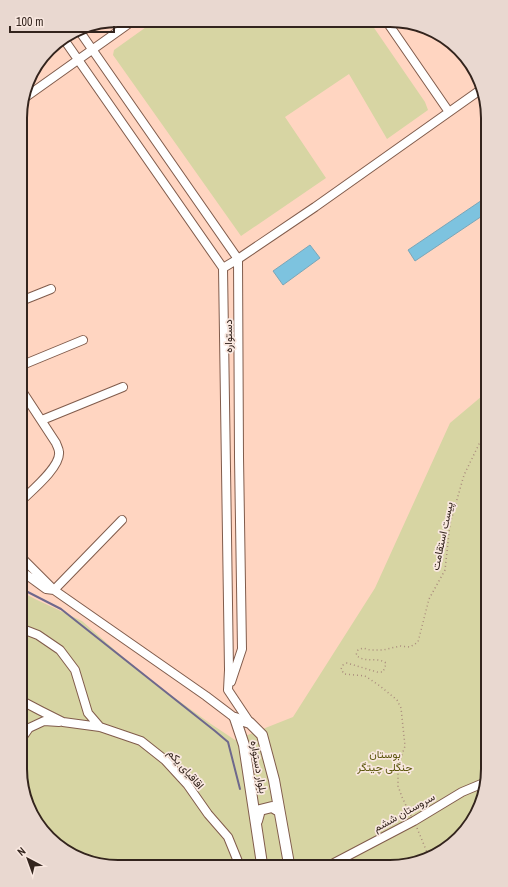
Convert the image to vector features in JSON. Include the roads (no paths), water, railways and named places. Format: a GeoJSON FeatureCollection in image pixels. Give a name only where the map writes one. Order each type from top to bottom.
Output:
{"type":"FeatureCollection","features":[{"type":"Feature","properties":{"kind":"main road","name":"بلوار دستواره"},"geometry":{"type":"LineString","coordinates":[[236,718],[250,723],[262,735],[274,780],[290,860]]}},
{"type":"Feature","properties":{"kind":"main road","name":"بلوار دستواره"},"geometry":{"type":"LineString","coordinates":[[236,718],[244,745],[261,860]]}},
{"type":"Feature","properties":{"kind":"main road"},"geometry":{"type":"LineString","coordinates":[[256,823],[260,810],[272,807],[279,811]]}},
{"type":"Feature","properties":{"kind":"street"},"geometry":{"type":"LineString","coordinates":[[31,93],[124,27]]}},
{"type":"Feature","properties":{"kind":"street"},"geometry":{"type":"LineString","coordinates":[[390,27],[449,112]]}},
{"type":"Feature","properties":{"kind":"street"},"geometry":{"type":"LineString","coordinates":[[82,35],[238,260]]}},
{"type":"Feature","properties":{"kind":"street"},"geometry":{"type":"LineString","coordinates":[[66,43],[223,268],[229,647],[228,690],[250,723]]}},
{"type":"Feature","properties":{"kind":"street"},"geometry":{"type":"LineString","coordinates":[[223,268],[238,260],[315,207],[477,92]]}},
{"type":"Feature","properties":{"kind":"street","name":"دستواره"},"geometry":{"type":"LineString","coordinates":[[228,690],[242,649],[238,260]]}},
{"type":"Feature","properties":{"kind":"street"},"geometry":{"type":"LineString","coordinates":[[27,299],[51,289]]}},
{"type":"Feature","properties":{"kind":"street"},"geometry":{"type":"LineString","coordinates":[[27,363],[83,340]]}},
{"type":"Feature","properties":{"kind":"street"},"geometry":{"type":"LineString","coordinates":[[42,420],[123,387]]}},
{"type":"Feature","properties":{"kind":"street"},"geometry":{"type":"LineString","coordinates":[[27,398],[56,443],[59,453],[57,462],[50,473],[27,495]]}},
{"type":"Feature","properties":{"kind":"street"},"geometry":{"type":"LineString","coordinates":[[54,590],[122,520]]}},
{"type":"Feature","properties":{"kind":"street"},"geometry":{"type":"LineString","coordinates":[[27,563],[54,590],[236,718]]}},
{"type":"Feature","properties":{"kind":"street"},"geometry":{"type":"LineString","coordinates":[[27,575],[46,589],[54,590]]}},
{"type":"Feature","properties":{"kind":"street"},"geometry":{"type":"LineString","coordinates":[[27,631],[38,635],[60,650],[75,670],[88,713],[100,727]]}},
{"type":"Feature","properties":{"kind":"street"},"geometry":{"type":"LineString","coordinates":[[27,704],[64,722]]}},
{"type":"Feature","properties":{"kind":"street"},"geometry":{"type":"LineString","coordinates":[[27,731],[29,728],[44,721],[64,722]]}},
{"type":"Feature","properties":{"kind":"street","name":"اقاقیای یکم"},"geometry":{"type":"LineString","coordinates":[[64,722],[100,727],[141,741],[165,760],[228,837],[237,860]]}},
{"type":"Feature","properties":{"kind":"street","name":"سروستان ششم"},"geometry":{"type":"LineString","coordinates":[[340,860],[414,821],[462,792],[479,785]]}},
{"type":"Feature","properties":{"kind":"waterway"},"geometry":{"type":"LineString","coordinates":[[27,592],[61,609],[228,742],[240,789]]}},
{"type":"Feature","properties":{"kind":"park label","name":"بوستان جنگلی چیتگر"},"geometry":{"type":"Point","coordinates":[385,760]}}]}
